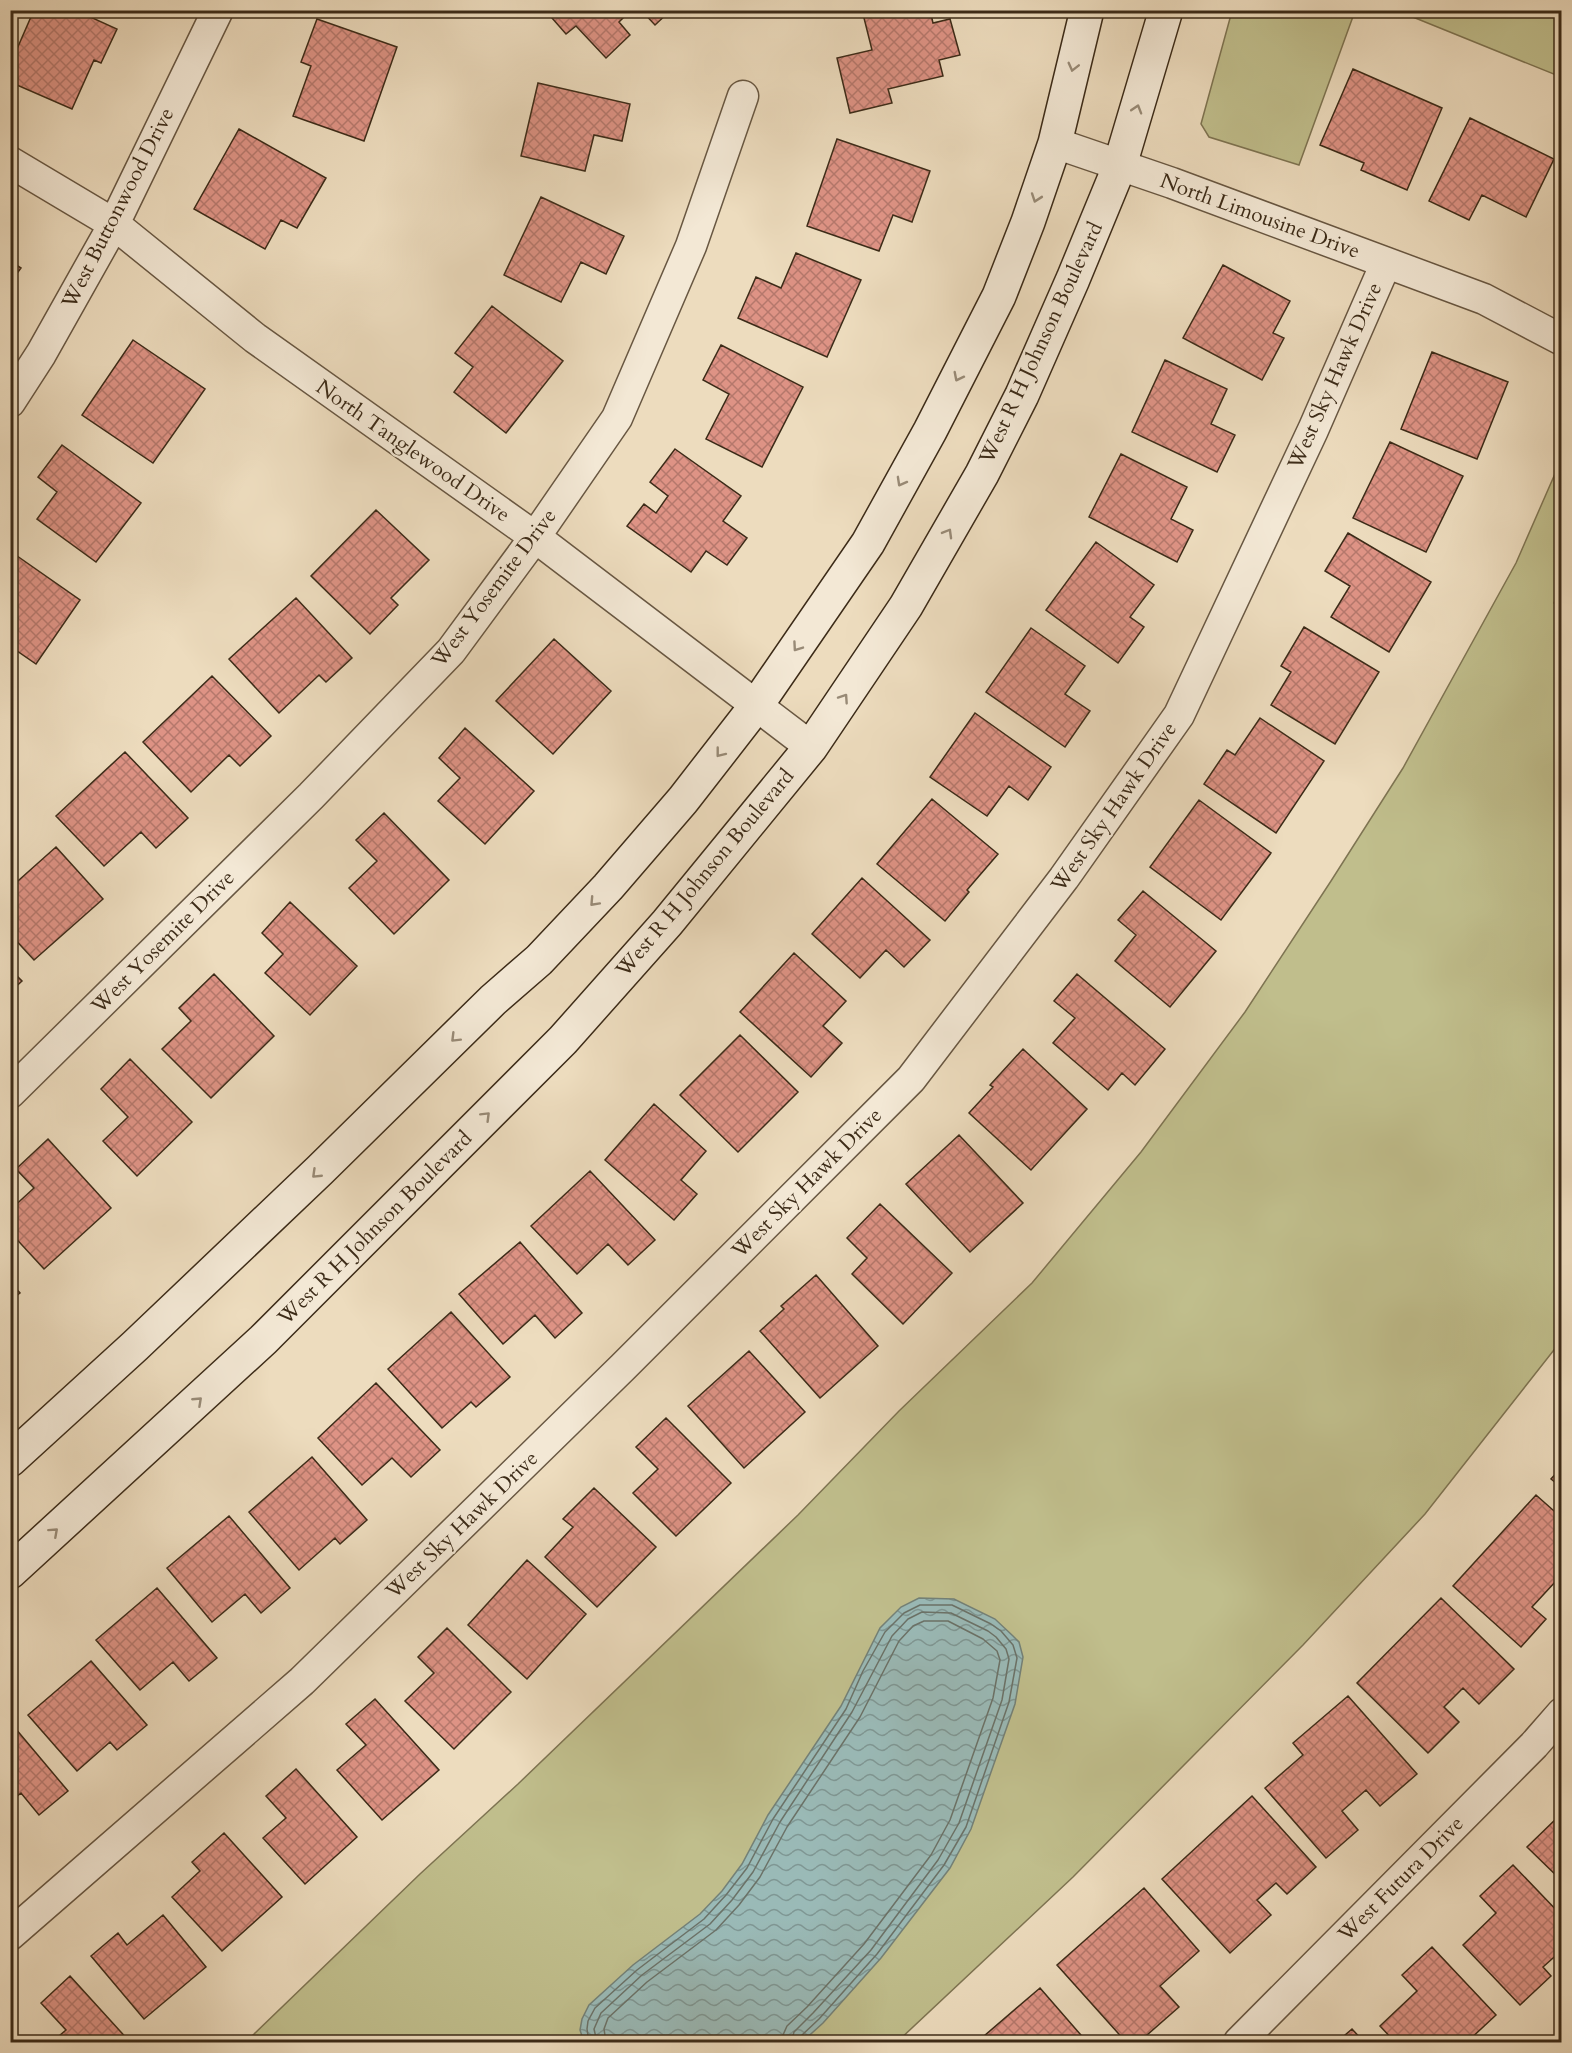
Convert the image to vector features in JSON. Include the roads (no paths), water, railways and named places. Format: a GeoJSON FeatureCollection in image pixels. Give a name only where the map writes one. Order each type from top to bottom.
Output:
{"type":"FeatureCollection","features":[{"type":"Feature","properties":{"kind":"main road"},"geometry":{"type":"LineString","coordinates":[[10,1460],[135,1346],[494,1000],[539,960],[608,887],[683,800],[756,706],[868,543],[930,431],[999,296],[1028,222],[1054,143],[1087,10]]}},
{"type":"Feature","properties":{"kind":"main road","name":"West R H Johnson Boulevard"},"geometry":{"type":"LineString","coordinates":[[10,1572],[263,1340],[563,1040],[667,923],[811,747],[906,606],[982,474],[1022,394],[1120,165],[1166,10]]}},
{"type":"Feature","properties":{"kind":"street","name":"West Buttonwood Drive"},"geometry":{"type":"LineString","coordinates":[[10,402],[41,354],[114,224],[218,10]]}},
{"type":"Feature","properties":{"kind":"street","name":"West Yosemite Drive"},"geometry":{"type":"LineString","coordinates":[[10,1093],[311,796],[451,651],[535,537],[617,418],[691,246],[743,96]]}},
{"type":"Feature","properties":{"kind":"street","name":"North Limousine Drive"},"geometry":{"type":"LineString","coordinates":[[1054,143],[1120,165],[1484,299],[1562,340]]}},
{"type":"Feature","properties":{"kind":"street","name":"North Tanglewood Drive"},"geometry":{"type":"LineString","coordinates":[[10,162],[114,224],[255,338],[535,537],[811,747]]}},
{"type":"Feature","properties":{"kind":"street","name":"West Sky Hawk Drive"},"geometry":{"type":"LineString","coordinates":[[10,1935],[302,1681],[623,1367],[911,1079],[1064,878],[1179,715],[1312,430],[1386,262]]}},
{"type":"Feature","properties":{"kind":"street","name":"West Futura Drive"},"geometry":{"type":"LineString","coordinates":[[1239,2043],[1534,1745],[1562,1713]]}},
{"type":"Feature","properties":{"kind":"water"},"geometry":{"type":"Polygon","coordinates":[[[919,1598],[954,1599],[995,1619],[1019,1642],[1023,1657],[1015,1704],[971,1829],[950,1868],[881,1958],[823,2023],[802,2042],[584,2042],[580,2030],[582,2019],[589,2005],[633,1965],[700,1914],[722,1891],[742,1864],[768,1815],[841,1706],[880,1628],[901,1607],[919,1598]]]}}]}
